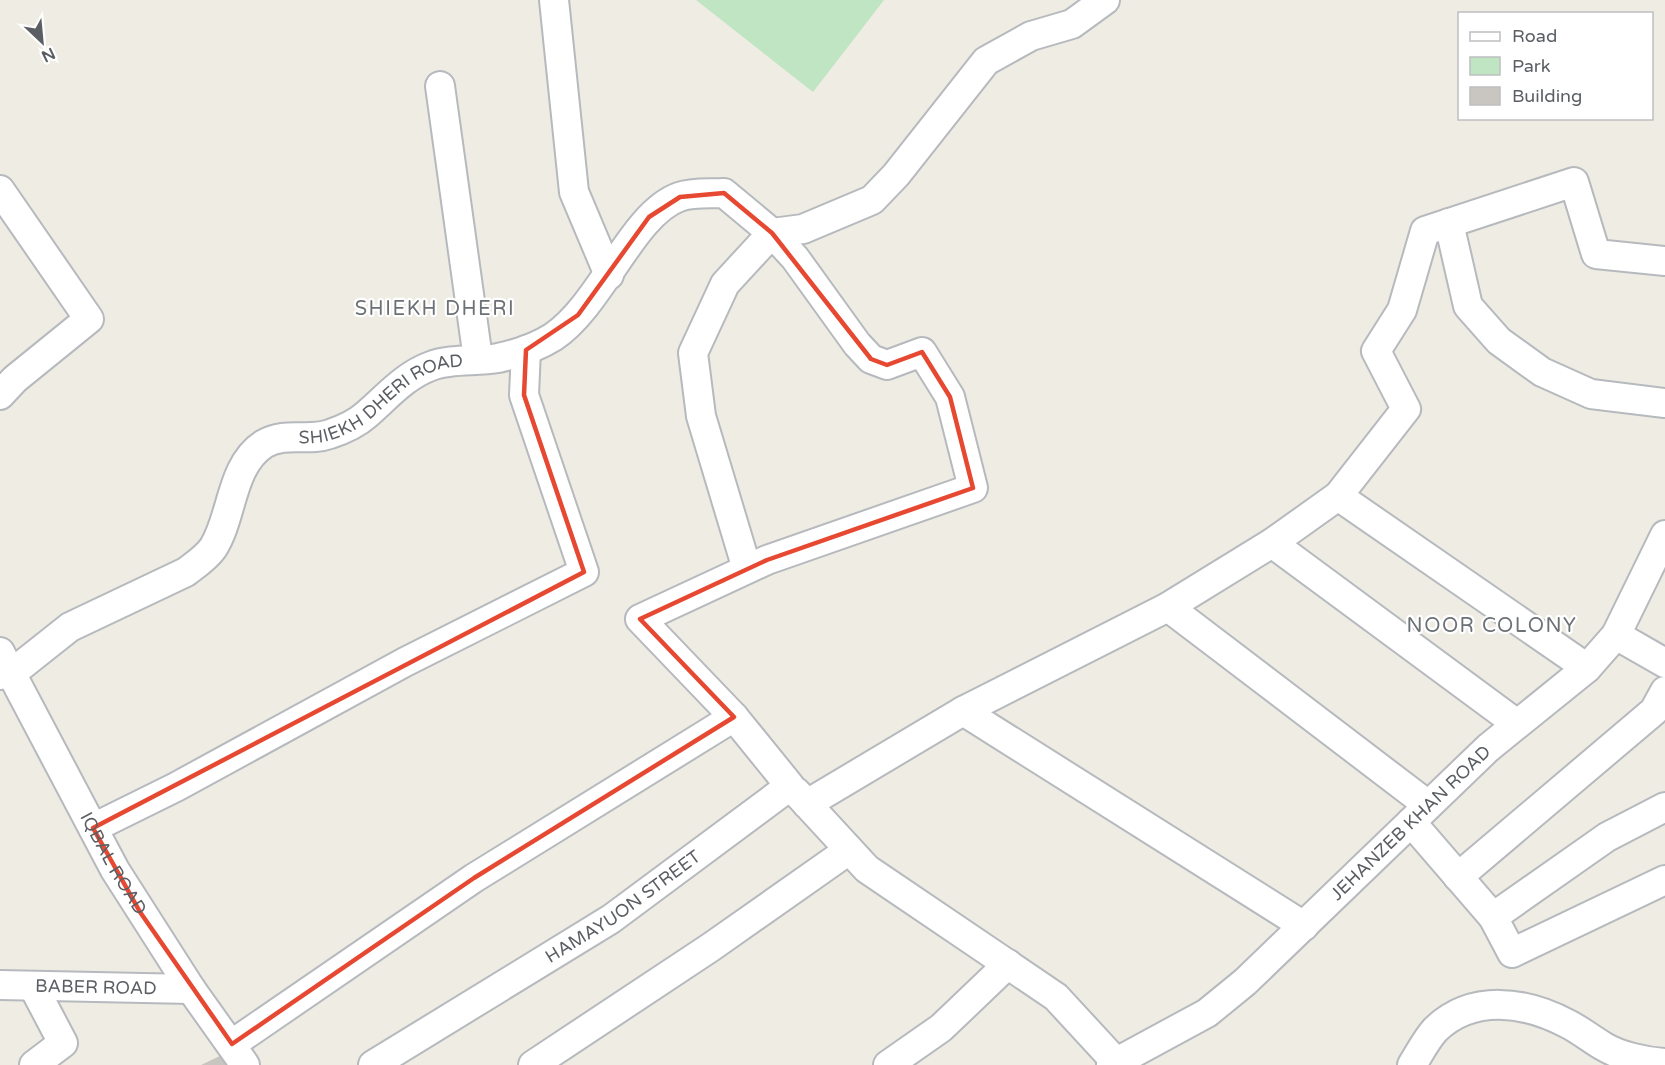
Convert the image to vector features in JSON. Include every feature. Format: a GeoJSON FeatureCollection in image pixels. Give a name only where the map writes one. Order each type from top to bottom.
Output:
{"type":"FeatureCollection","features":[{"type":"Feature","properties":{"kind":"street"},"geometry":{"type":"LineString","coordinates":[[554,0],[574,192],[609,275]]}},
{"type":"Feature","properties":{"kind":"street"},"geometry":{"type":"LineString","coordinates":[[1105,0],[1072,24],[1031,36],[986,61],[896,175],[872,200],[803,229],[772,233],[725,284],[693,353],[701,416],[747,569],[640,619],[734,717],[798,795],[867,869],[1056,997],[1114,1064]]}},
{"type":"Feature","properties":{"kind":"street"},"geometry":{"type":"LineString","coordinates":[[440,86],[478,360]]}},
{"type":"Feature","properties":{"kind":"street"},"geometry":{"type":"LineString","coordinates":[[1665,261],[1596,254],[1574,182],[1449,223],[1468,306],[1499,341],[1542,372],[1591,394],[1665,403]]}},
{"type":"Feature","properties":{"kind":"street"},"geometry":{"type":"LineString","coordinates":[[0,190],[89,319],[15,379],[0,394]]}},
{"type":"Feature","properties":{"kind":"street","name":"SHIEKH DHERI ROAD"},"geometry":{"type":"LineString","coordinates":[[4,667],[70,627],[186,572],[202,561],[213,548],[249,459],[263,445],[279,437],[294,435],[311,438],[329,435],[365,417],[386,395],[415,373],[433,365],[497,358],[526,350],[553,337],[578,315],[649,217],[680,197],[724,193],[772,233],[795,258],[857,344],[871,359],[887,365],[922,352],[950,397],[973,488],[747,569]]}},
{"type":"Feature","properties":{"kind":"street","name":"HAMAYUON STREET"},"geometry":{"type":"LineString","coordinates":[[373,1065],[611,919],[798,795],[1168,607],[1272,543],[1338,496],[1406,409],[1376,351],[1402,310],[1425,231],[1449,223]]}},
{"type":"Feature","properties":{"kind":"street"},"geometry":{"type":"LineString","coordinates":[[93,828],[176,787],[405,662],[584,572],[524,394],[526,350]]}},
{"type":"Feature","properties":{"kind":"street"},"geometry":{"type":"LineString","coordinates":[[1338,496],[1587,668]]}},
{"type":"Feature","properties":{"kind":"street","name":"JEHANZEB KHAN ROAD"},"geometry":{"type":"LineString","coordinates":[[1114,1064],[1207,1013],[1245,982],[1488,748],[1587,668],[1616,635],[1665,535]]}},
{"type":"Feature","properties":{"kind":"street"},"geometry":{"type":"LineString","coordinates":[[1272,543],[1517,724]]}},
{"type":"Feature","properties":{"kind":"street"},"geometry":{"type":"LineString","coordinates":[[1168,607],[1419,814],[1458,877],[1493,917],[1512,953],[1665,880]]}},
{"type":"Feature","properties":{"kind":"street"},"geometry":{"type":"LineString","coordinates":[[1616,635],[1665,663]]}},
{"type":"Feature","properties":{"kind":"street","name":"IQBAL ROAD"},"geometry":{"type":"LineString","coordinates":[[4,667],[140,912],[191,989],[239,1055]]}},
{"type":"Feature","properties":{"kind":"street"},"geometry":{"type":"LineString","coordinates":[[1458,877],[1654,711],[1665,691]]}},
{"type":"Feature","properties":{"kind":"street"},"geometry":{"type":"LineString","coordinates":[[963,711],[1304,926]]}},
{"type":"Feature","properties":{"kind":"street"},"geometry":{"type":"LineString","coordinates":[[239,1055],[474,878],[734,717]]}},
{"type":"Feature","properties":{"kind":"street"},"geometry":{"type":"LineString","coordinates":[[1493,917],[1607,837],[1665,807]]}},
{"type":"Feature","properties":{"kind":"street"},"geometry":{"type":"LineString","coordinates":[[533,1065],[711,947],[849,850]]}},
{"type":"Feature","properties":{"kind":"street"},"geometry":{"type":"LineString","coordinates":[[888,1065],[941,1028],[1008,964]]}},
{"type":"Feature","properties":{"kind":"street"},"geometry":{"type":"LineString","coordinates":[[12,989],[63,1043],[34,1065]]}},
{"type":"Feature","properties":{"kind":"street","name":"BABER ROAD"},"geometry":{"type":"LineString","coordinates":[[12,989],[191,989]]}},
{"type":"Feature","properties":{"kind":"street"},"geometry":{"type":"LineString","coordinates":[[1412,1065],[1434,1031],[1461,1012],[1486,1004],[1533,1008],[1569,1024],[1605,1048],[1653,1062],[1665,1063]]}},
{"type":"Feature","properties":{"kind":"highlighted area"},"geometry":{"type":"Polygon","coordinates":[[[724,193],[772,233],[871,359],[887,365],[922,352],[950,397],[973,488],[767,560],[640,619],[734,717],[474,878],[232,1044],[140,912],[93,828],[584,572],[524,395],[526,350],[578,315],[649,217],[680,197],[724,193]]]}},
{"type":"Feature","properties":{"kind":"green space"},"geometry":{"type":"Polygon","coordinates":[[[696,0],[884,0],[813,92],[696,0]]]}},
{"type":"Feature","properties":{"kind":"building"},"geometry":{"type":"Polygon","coordinates":[[[224,1054],[229,1065],[201,1065],[224,1054]]]}},
{"type":"Feature","properties":{"kind":"district","name":"SHIEKH DHERI"},"geometry":{"type":"Point","coordinates":[435,308]}},
{"type":"Feature","properties":{"kind":"district","name":"NOOR COLONY"},"geometry":{"type":"Point","coordinates":[1492,625]}}]}
